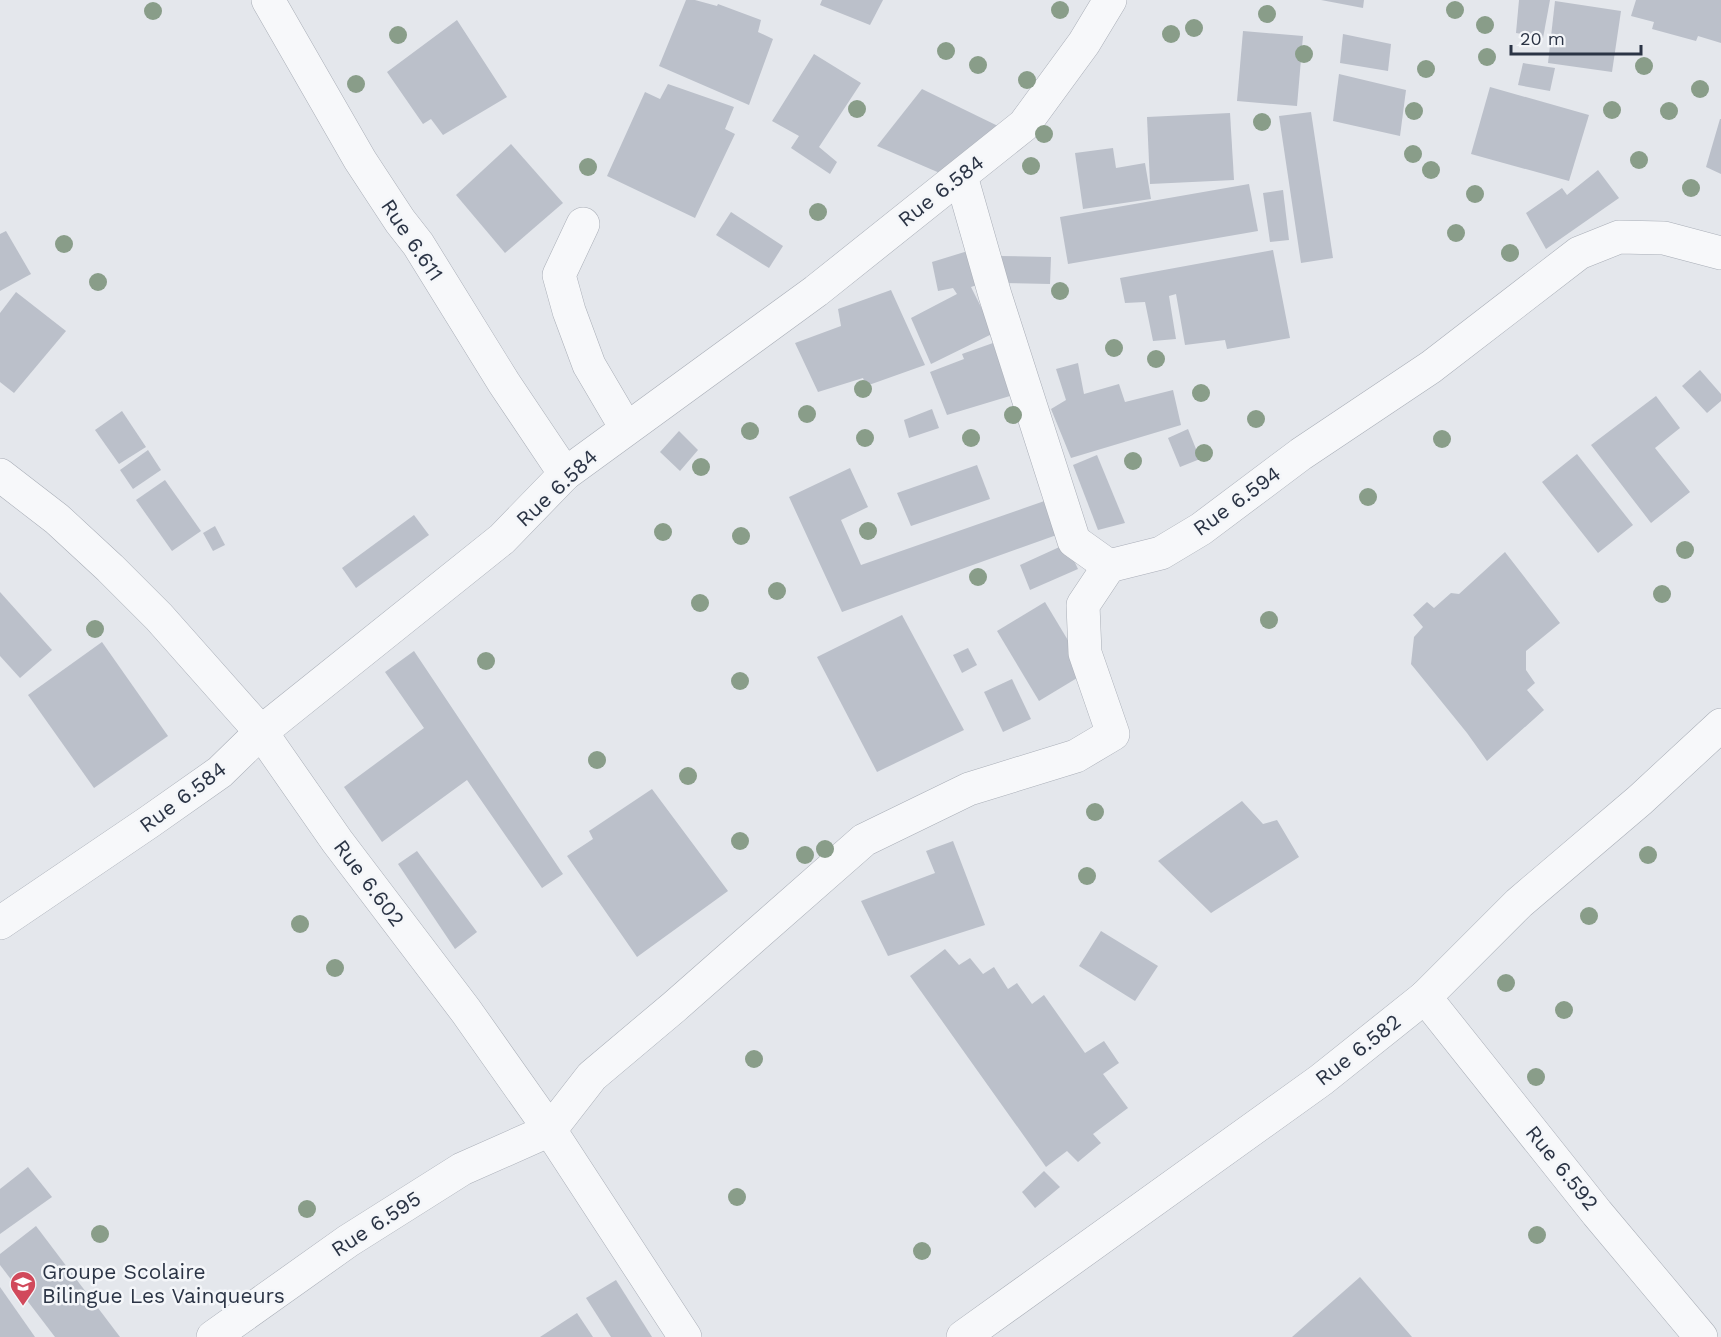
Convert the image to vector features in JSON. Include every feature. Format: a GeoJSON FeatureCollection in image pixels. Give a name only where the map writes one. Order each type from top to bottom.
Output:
{"type":"FeatureCollection","features":[{"type":"Feature","properties":{"kind":"street","name":"Rue 6.611"},"geometry":{"type":"LineString","coordinates":[[268,0],[360,160],[418,244],[504,383],[566,474]]}},
{"type":"Feature","properties":{"kind":"street","name":"Rue 6.584"},"geometry":{"type":"LineString","coordinates":[[0,923],[220,772],[261,732],[389,627],[437,592],[502,539],[566,474],[816,291],[1024,125],[1084,43],[1110,0]]}},
{"type":"Feature","properties":{"kind":"street"},"geometry":{"type":"LineString","coordinates":[[550,1130],[592,1076],[864,840],[969,789],[1076,756],[1113,734],[1085,653],[1083,605],[1109,566],[1074,541],[995,295],[961,176]]}},
{"type":"Feature","properties":{"kind":"street"},"geometry":{"type":"LineString","coordinates":[[583,224],[559,275],[569,311],[589,365],[626,428]]}},
{"type":"Feature","properties":{"kind":"street","name":"Rue 6.594"},"geometry":{"type":"LineString","coordinates":[[1109,566],[1161,553],[1201,529],[1301,454],[1431,367],[1579,253],[1619,237],[1664,237],[1721,253]]}},
{"type":"Feature","properties":{"kind":"street","name":"Rue 6.602"},"geometry":{"type":"LineString","coordinates":[[0,475],[57,519],[110,568],[159,617],[261,732],[336,841],[466,1011],[550,1130],[685,1337]]}},
{"type":"Feature","properties":{"kind":"street","name":"Rue 6.582"},"geometry":{"type":"LineString","coordinates":[[963,1337],[1321,1080],[1425,997],[1519,903],[1640,801],[1721,724]]}},
{"type":"Feature","properties":{"kind":"street","name":"Rue 6.592"},"geometry":{"type":"LineString","coordinates":[[1425,997],[1597,1212],[1701,1337]]}},
{"type":"Feature","properties":{"kind":"street","name":"Rue 6.595"},"geometry":{"type":"LineString","coordinates":[[213,1337],[348,1241],[462,1169],[550,1130]]}},
{"type":"Feature","properties":{"kind":"building"},"geometry":{"type":"Polygon","coordinates":[[[686,0],[717,6],[718,4],[761,20],[758,32],[773,39],[749,105],[659,66],[686,0]]]}},
{"type":"Feature","properties":{"kind":"building"},"geometry":{"type":"Polygon","coordinates":[[[822,0],[883,0],[870,25],[820,5],[822,0]]]}},
{"type":"Feature","properties":{"kind":"building"},"geometry":{"type":"Polygon","coordinates":[[[1321,0],[1364,0],[1363,8],[1321,0]]]}},
{"type":"Feature","properties":{"kind":"building"},"geometry":{"type":"Polygon","coordinates":[[[1519,0],[1550,0],[1543,38],[1516,33],[1519,0]]]}},
{"type":"Feature","properties":{"kind":"building"},"geometry":{"type":"Polygon","coordinates":[[[1636,0],[1721,0],[1721,43],[1698,36],[1696,41],[1652,29],[1654,22],[1631,16],[1636,0]]]}},
{"type":"Feature","properties":{"kind":"building"},"geometry":{"type":"Polygon","coordinates":[[[1555,1],[1621,11],[1612,72],[1548,63],[1555,1]]]}},
{"type":"Feature","properties":{"kind":"building"},"geometry":{"type":"Polygon","coordinates":[[[457,20],[507,97],[443,135],[431,119],[423,124],[387,72],[457,20]]]}},
{"type":"Feature","properties":{"kind":"building"},"geometry":{"type":"Polygon","coordinates":[[[1243,31],[1303,36],[1297,106],[1237,101],[1243,31]]]}},
{"type":"Feature","properties":{"kind":"building"},"geometry":{"type":"Polygon","coordinates":[[[1343,34],[1391,44],[1388,71],[1340,63],[1343,34]]]}},
{"type":"Feature","properties":{"kind":"building"},"geometry":{"type":"Polygon","coordinates":[[[814,54],[861,83],[819,147],[837,162],[830,174],[791,148],[799,136],[772,121],[814,54]]]}},
{"type":"Feature","properties":{"kind":"building"},"geometry":{"type":"Polygon","coordinates":[[[1523,63],[1555,68],[1550,91],[1518,85],[1523,63]]]}},
{"type":"Feature","properties":{"kind":"building"},"geometry":{"type":"Polygon","coordinates":[[[1339,74],[1406,90],[1400,136],[1333,121],[1339,74]]]}},
{"type":"Feature","properties":{"kind":"building"},"geometry":{"type":"Polygon","coordinates":[[[668,84],[734,107],[725,129],[735,134],[695,218],[607,176],[645,92],[660,99],[668,84]]]}},
{"type":"Feature","properties":{"kind":"building"},"geometry":{"type":"Polygon","coordinates":[[[1490,87],[1589,115],[1569,181],[1471,154],[1490,87]]]}},
{"type":"Feature","properties":{"kind":"building"},"geometry":{"type":"Polygon","coordinates":[[[922,89],[998,126],[942,174],[877,146],[922,89]]]}},
{"type":"Feature","properties":{"kind":"building"},"geometry":{"type":"Polygon","coordinates":[[[1311,112],[1333,258],[1301,263],[1279,116],[1311,112]]]}},
{"type":"Feature","properties":{"kind":"building"},"geometry":{"type":"Polygon","coordinates":[[[1230,113],[1234,180],[1150,184],[1147,117],[1230,113]]]}},
{"type":"Feature","properties":{"kind":"building"},"geometry":{"type":"Polygon","coordinates":[[[1721,119],[1721,174],[1706,167],[1721,119]]]}},
{"type":"Feature","properties":{"kind":"building"},"geometry":{"type":"Polygon","coordinates":[[[511,144],[563,203],[505,253],[456,195],[511,144]]]}},
{"type":"Feature","properties":{"kind":"building"},"geometry":{"type":"Polygon","coordinates":[[[1113,148],[1116,168],[1145,163],[1151,199],[1083,209],[1075,153],[1113,148]]]}},
{"type":"Feature","properties":{"kind":"building"},"geometry":{"type":"Polygon","coordinates":[[[1598,170],[1619,198],[1546,249],[1526,213],[1562,188],[1567,195],[1598,170]]]}},
{"type":"Feature","properties":{"kind":"building"},"geometry":{"type":"Polygon","coordinates":[[[1249,184],[1258,231],[1068,264],[1060,217],[1249,184]]]}},
{"type":"Feature","properties":{"kind":"building"},"geometry":{"type":"Polygon","coordinates":[[[1283,190],[1289,240],[1270,242],[1263,193],[1283,190]]]}},
{"type":"Feature","properties":{"kind":"building"},"geometry":{"type":"Polygon","coordinates":[[[731,212],[783,246],[769,268],[716,235],[731,212]]]}},
{"type":"Feature","properties":{"kind":"building"},"geometry":{"type":"Polygon","coordinates":[[[6,231],[31,274],[0,291],[0,234],[6,231]]]}},
{"type":"Feature","properties":{"kind":"building"},"geometry":{"type":"Polygon","coordinates":[[[971,250],[980,284],[971,287],[994,333],[931,364],[911,318],[957,294],[953,288],[938,291],[932,262],[971,250]]]}},
{"type":"Feature","properties":{"kind":"building"},"geometry":{"type":"Polygon","coordinates":[[[1273,250],[1290,338],[1227,349],[1225,340],[1185,345],[1176,294],[1169,296],[1176,339],[1153,341],[1145,302],[1125,303],[1120,278],[1273,250]]]}},
{"type":"Feature","properties":{"kind":"building"},"geometry":{"type":"Polygon","coordinates":[[[1000,256],[1051,257],[1050,284],[1000,283],[1000,256]]]}},
{"type":"Feature","properties":{"kind":"building"},"geometry":{"type":"Polygon","coordinates":[[[891,290],[925,365],[866,386],[863,378],[818,392],[795,343],[841,326],[838,309],[891,290]]]}},
{"type":"Feature","properties":{"kind":"building"},"geometry":{"type":"Polygon","coordinates":[[[16,292],[66,331],[14,393],[0,382],[0,313],[16,292]]]}},
{"type":"Feature","properties":{"kind":"building"},"geometry":{"type":"Polygon","coordinates":[[[993,343],[1010,396],[947,415],[930,372],[964,359],[962,354],[993,343]]]}},
{"type":"Feature","properties":{"kind":"building"},"geometry":{"type":"Polygon","coordinates":[[[1078,363],[1084,394],[1119,384],[1125,402],[1173,390],[1181,425],[1071,458],[1051,409],[1066,400],[1056,369],[1078,363]]]}},
{"type":"Feature","properties":{"kind":"building"},"geometry":{"type":"Polygon","coordinates":[[[1700,370],[1721,394],[1721,401],[1707,413],[1682,386],[1700,370]]]}},
{"type":"Feature","properties":{"kind":"building"},"geometry":{"type":"Polygon","coordinates":[[[1656,396],[1680,428],[1655,448],[1690,492],[1651,523],[1591,445],[1656,396]]]}},
{"type":"Feature","properties":{"kind":"building"},"geometry":{"type":"Polygon","coordinates":[[[932,409],[939,428],[909,438],[904,420],[932,409]]]}},
{"type":"Feature","properties":{"kind":"building"},"geometry":{"type":"Polygon","coordinates":[[[122,411],[146,447],[119,464],[95,430],[122,411]]]}},
{"type":"Feature","properties":{"kind":"building"},"geometry":{"type":"Polygon","coordinates":[[[1188,429],[1200,459],[1180,467],[1168,438],[1188,429]]]}},
{"type":"Feature","properties":{"kind":"building"},"geometry":{"type":"Polygon","coordinates":[[[679,431],[698,450],[680,471],[660,452],[679,431]]]}},
{"type":"Feature","properties":{"kind":"building"},"geometry":{"type":"Polygon","coordinates":[[[148,450],[161,470],[133,489],[120,470],[148,450]]]}},
{"type":"Feature","properties":{"kind":"building"},"geometry":{"type":"Polygon","coordinates":[[[1577,454],[1633,525],[1598,553],[1542,482],[1577,454]]]}},
{"type":"Feature","properties":{"kind":"building"},"geometry":{"type":"Polygon","coordinates":[[[1097,455],[1125,523],[1098,530],[1073,465],[1097,455]]]}},
{"type":"Feature","properties":{"kind":"building"},"geometry":{"type":"Polygon","coordinates":[[[977,465],[990,499],[911,526],[897,493],[977,465]]]}},
{"type":"Feature","properties":{"kind":"building"},"geometry":{"type":"Polygon","coordinates":[[[850,468],[868,507],[841,520],[861,565],[1053,498],[1065,532],[842,612],[789,497],[850,468]]]}},
{"type":"Feature","properties":{"kind":"building"},"geometry":{"type":"Polygon","coordinates":[[[165,480],[201,531],[172,551],[136,500],[165,480]]]}},
{"type":"Feature","properties":{"kind":"building"},"geometry":{"type":"Polygon","coordinates":[[[414,515],[429,535],[356,588],[342,568],[414,515]]]}},
{"type":"Feature","properties":{"kind":"building"},"geometry":{"type":"Polygon","coordinates":[[[215,526],[225,545],[213,551],[203,533],[215,526]]]}},
{"type":"Feature","properties":{"kind":"building"},"geometry":{"type":"Polygon","coordinates":[[[1066,544],[1078,569],[1030,590],[1020,565],[1066,544]]]}},
{"type":"Feature","properties":{"kind":"building"},"geometry":{"type":"Polygon","coordinates":[[[1505,552],[1560,623],[1526,651],[1526,670],[1535,683],[1527,690],[1544,710],[1487,761],[1411,664],[1414,637],[1423,627],[1413,615],[1427,602],[1434,608],[1451,593],[1459,594],[1505,552]]]}},
{"type":"Feature","properties":{"kind":"building"},"geometry":{"type":"Polygon","coordinates":[[[0,592],[52,650],[20,678],[0,656],[0,592]]]}},
{"type":"Feature","properties":{"kind":"building"},"geometry":{"type":"Polygon","coordinates":[[[1045,602],[1087,672],[1039,701],[997,631],[1045,602]]]}},
{"type":"Feature","properties":{"kind":"building"},"geometry":{"type":"Polygon","coordinates":[[[902,615],[964,730],[877,772],[817,657],[902,615]]]}},
{"type":"Feature","properties":{"kind":"building"},"geometry":{"type":"Polygon","coordinates":[[[102,642],[168,736],[94,788],[28,695],[102,642]]]}},
{"type":"Feature","properties":{"kind":"building"},"geometry":{"type":"Polygon","coordinates":[[[968,648],[977,665],[962,673],[953,655],[968,648]]]}},
{"type":"Feature","properties":{"kind":"building"},"geometry":{"type":"Polygon","coordinates":[[[414,651],[563,874],[542,888],[467,780],[382,842],[344,787],[424,728],[385,672],[414,651]]]}},
{"type":"Feature","properties":{"kind":"building"},"geometry":{"type":"Polygon","coordinates":[[[1012,679],[1031,719],[1003,732],[984,692],[1012,679]]]}},
{"type":"Feature","properties":{"kind":"building"},"geometry":{"type":"Polygon","coordinates":[[[652,789],[728,891],[637,957],[567,856],[593,839],[589,831],[652,789]]]}},
{"type":"Feature","properties":{"kind":"building"},"geometry":{"type":"Polygon","coordinates":[[[1242,801],[1263,824],[1277,820],[1299,857],[1211,913],[1158,861],[1242,801]]]}},
{"type":"Feature","properties":{"kind":"building"},"geometry":{"type":"Polygon","coordinates":[[[953,841],[985,925],[888,956],[861,901],[935,873],[926,851],[953,841]]]}},
{"type":"Feature","properties":{"kind":"building"},"geometry":{"type":"Polygon","coordinates":[[[417,851],[477,932],[455,949],[398,864],[417,851]]]}},
{"type":"Feature","properties":{"kind":"building"},"geometry":{"type":"Polygon","coordinates":[[[1101,931],[1158,966],[1135,1001],[1079,966],[1101,931]]]}},
{"type":"Feature","properties":{"kind":"building"},"geometry":{"type":"Polygon","coordinates":[[[945,949],[959,965],[970,958],[983,974],[994,967],[1008,989],[1017,983],[1032,1004],[1044,995],[1085,1053],[1104,1041],[1119,1063],[1103,1074],[1128,1108],[1093,1134],[1101,1143],[1078,1162],[1067,1151],[1046,1167],[910,976],[945,949]]]}},
{"type":"Feature","properties":{"kind":"building"},"geometry":{"type":"Polygon","coordinates":[[[28,1167],[52,1197],[0,1234],[0,1189],[28,1167]]]}},
{"type":"Feature","properties":{"kind":"building"},"geometry":{"type":"Polygon","coordinates":[[[1044,1171],[1060,1187],[1035,1208],[1022,1192],[1044,1171]]]}},
{"type":"Feature","properties":{"kind":"building"},"geometry":{"type":"Polygon","coordinates":[[[36,1226],[120,1337],[55,1337],[0,1265],[0,1254],[36,1226]]]}},
{"type":"Feature","properties":{"kind":"building"},"geometry":{"type":"Polygon","coordinates":[[[1360,1277],[1412,1337],[1292,1337],[1360,1277]]]}},
{"type":"Feature","properties":{"kind":"building"},"geometry":{"type":"Polygon","coordinates":[[[616,1280],[652,1337],[611,1337],[586,1298],[616,1280]]]}},
{"type":"Feature","properties":{"kind":"building"},"geometry":{"type":"Polygon","coordinates":[[[0,1287],[35,1337],[0,1337],[0,1287]]]}},
{"type":"Feature","properties":{"kind":"building"},"geometry":{"type":"Polygon","coordinates":[[[577,1313],[593,1337],[540,1337],[577,1313]]]}},
{"type":"Feature","properties":{"kind":"place","name":"Groupe Scolaire Bilingue Les Vainqueurs"},"geometry":{"type":"Point","coordinates":[23,1307]}}]}
